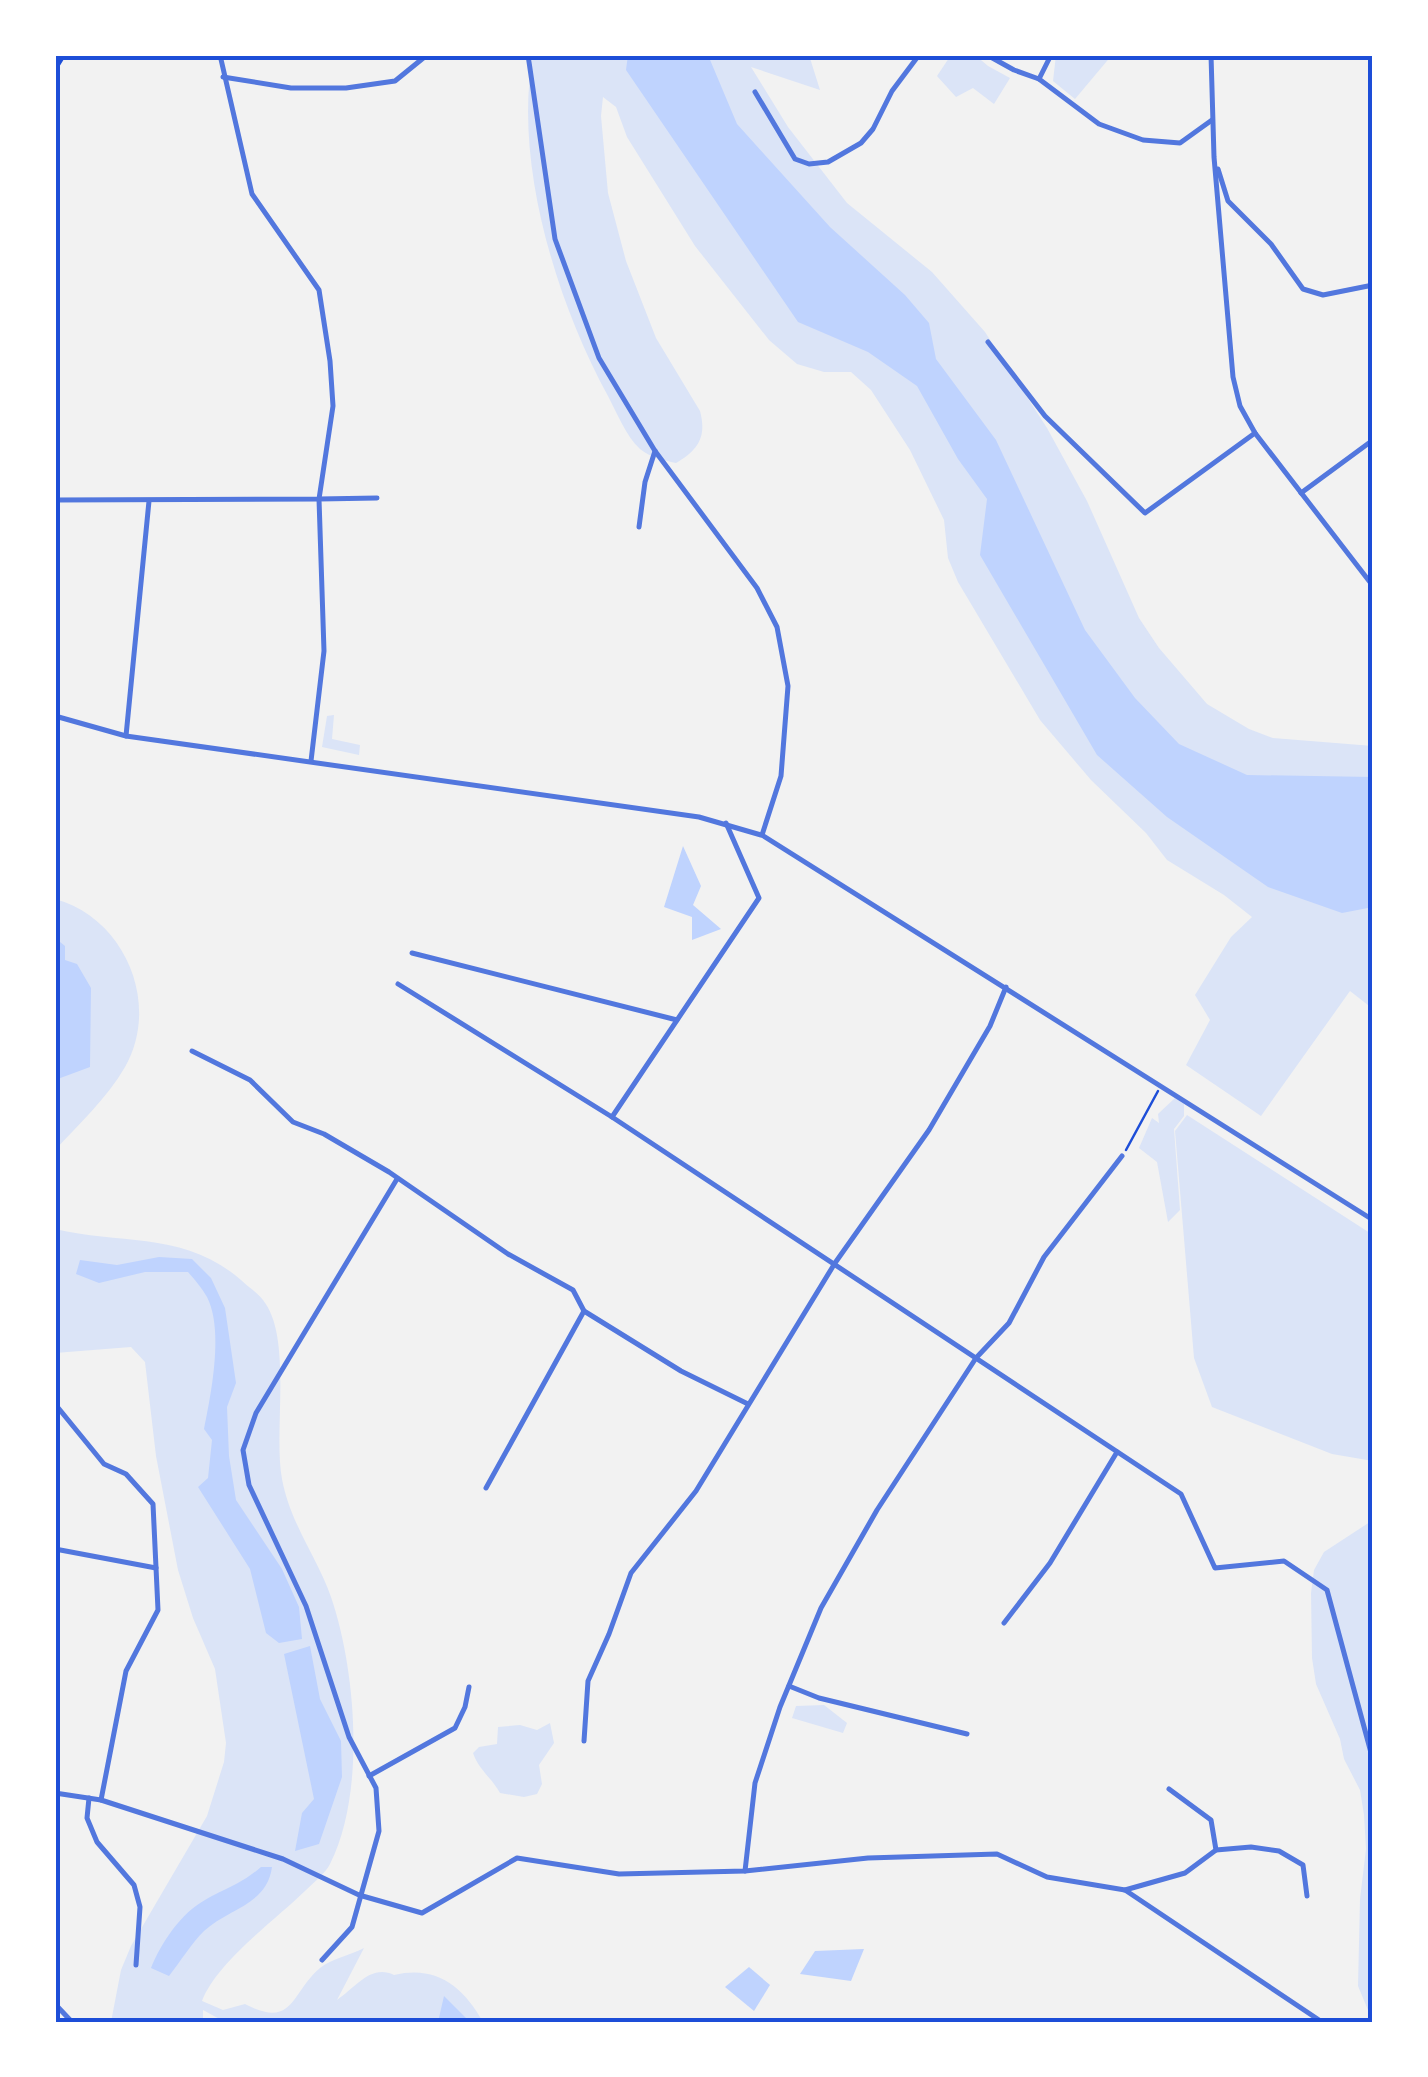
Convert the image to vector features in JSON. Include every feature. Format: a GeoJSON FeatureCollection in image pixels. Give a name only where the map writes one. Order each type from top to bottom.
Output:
{"type":"FeatureCollection","features":[{"type":"Feature","properties":{"kind":"main road"},"geometry":{"type":"LineString","coordinates":[[55,68],[63,55]]}},
{"type":"Feature","properties":{"kind":"street"},"geometry":{"type":"LineString","coordinates":[[220,55],[252,194],[318,290],[330,361],[333,406],[318,499],[324,652],[310,762]]}},
{"type":"Feature","properties":{"kind":"street"},"geometry":{"type":"LineString","coordinates":[[223,77],[291,88],[346,88],[395,82],[427,55]]}},
{"type":"Feature","properties":{"kind":"street"},"geometry":{"type":"LineString","coordinates":[[528,55],[555,239],[599,358],[655,451],[757,588],[777,627],[788,686],[780,776],[762,835]]}},
{"type":"Feature","properties":{"kind":"street"},"geometry":{"type":"LineString","coordinates":[[755,92],[796,159],[809,164],[828,162],[861,143],[874,129],[892,91],[919,55]]}},
{"type":"Feature","properties":{"kind":"street"},"geometry":{"type":"LineString","coordinates":[[987,55],[1039,79],[1100,124],[1143,140],[1180,142],[1212,120]]}},
{"type":"Feature","properties":{"kind":"street"},"geometry":{"type":"LineString","coordinates":[[1039,79],[1051,55]]}},
{"type":"Feature","properties":{"kind":"street"},"geometry":{"type":"LineString","coordinates":[[1211,55],[1214,157],[1233,377],[1240,406],[1254,433],[1373,586]]}},
{"type":"Feature","properties":{"kind":"street"},"geometry":{"type":"LineString","coordinates":[[1214,157],[1228,202],[1271,244],[1302,289],[1323,295],[1373,285]]}},
{"type":"Feature","properties":{"kind":"street"},"geometry":{"type":"LineString","coordinates":[[988,342],[1045,416],[1144,513],[1254,433]]}},
{"type":"Feature","properties":{"kind":"street"},"geometry":{"type":"LineString","coordinates":[[1300,493],[1373,440]]}},
{"type":"Feature","properties":{"kind":"street"},"geometry":{"type":"LineString","coordinates":[[639,527],[645,482],[655,451]]}},
{"type":"Feature","properties":{"kind":"street"},"geometry":{"type":"LineString","coordinates":[[55,500],[377,498]]}},
{"type":"Feature","properties":{"kind":"street"},"geometry":{"type":"LineString","coordinates":[[126,736],[148,501]]}},
{"type":"Feature","properties":{"kind":"street"},"geometry":{"type":"LineString","coordinates":[[55,716],[126,736],[726,824],[762,835],[1373,1220]]}},
{"type":"Feature","properties":{"kind":"street"},"geometry":{"type":"LineString","coordinates":[[612,1117],[759,898],[726,824]]}},
{"type":"Feature","properties":{"kind":"street"},"geometry":{"type":"LineString","coordinates":[[412,953],[677,1020]]}},
{"type":"Feature","properties":{"kind":"street"},"geometry":{"type":"LineString","coordinates":[[398,984],[612,1117],[1181,1494],[1215,1568],[1284,1561],[1327,1590],[1373,1760]]}},
{"type":"Feature","properties":{"kind":"street"},"geometry":{"type":"LineString","coordinates":[[584,1741],[588,1681],[610,1634],[631,1573],[696,1492],[835,1263],[929,1130],[990,1026],[1006,986]]}},
{"type":"Feature","properties":{"kind":"street"},"geometry":{"type":"LineString","coordinates":[[192,1051],[250,1080],[293,1122],[324,1134],[508,1254],[573,1290],[584,1312],[681,1371],[748,1404]]}},
{"type":"Feature","properties":{"kind":"street"},"geometry":{"type":"LineString","coordinates":[[746,1871],[755,1783],[821,1608],[878,1510],[976,1358],[1008,1323],[1044,1257],[1122,1156]]}},
{"type":"Feature","properties":{"kind":"street"},"geometry":{"type":"LineString","coordinates":[[322,1960],[352,1926],[379,1831],[376,1788],[349,1737],[306,1606],[249,1485],[243,1450],[256,1413],[397,1179]]}},
{"type":"Feature","properties":{"kind":"street"},"geometry":{"type":"LineString","coordinates":[[486,1488],[584,1312]]}},
{"type":"Feature","properties":{"kind":"street"},"geometry":{"type":"LineString","coordinates":[[55,1404],[104,1464],[126,1474],[153,1504],[158,1610],[126,1671],[101,1800]]}},
{"type":"Feature","properties":{"kind":"street"},"geometry":{"type":"LineString","coordinates":[[1004,1623],[1050,1563],[1117,1452]]}},
{"type":"Feature","properties":{"kind":"street"},"geometry":{"type":"LineString","coordinates":[[55,1550],[156,1568]]}},
{"type":"Feature","properties":{"kind":"street"},"geometry":{"type":"LineString","coordinates":[[789,1686],[818,1698],[968,1734]]}},
{"type":"Feature","properties":{"kind":"street"},"geometry":{"type":"LineString","coordinates":[[370,1776],[455,1728],[469,1687]]}},
{"type":"Feature","properties":{"kind":"street"},"geometry":{"type":"LineString","coordinates":[[1169,1789],[1212,1820],[1216,1850]]}},
{"type":"Feature","properties":{"kind":"street"},"geometry":{"type":"LineString","coordinates":[[55,1793],[101,1800],[283,1858],[359,1895],[422,1912],[518,1858],[618,1874],[746,1871],[868,1858],[997,1854],[1047,1877],[1125,1890],[1322,2022]]}},
{"type":"Feature","properties":{"kind":"street"},"geometry":{"type":"LineString","coordinates":[[89,1798],[88,1818],[98,1842],[134,1885],[140,1907],[136,1966]]}},
{"type":"Feature","properties":{"kind":"street"},"geometry":{"type":"LineString","coordinates":[[1125,1890],[1185,1873],[1216,1850],[1251,1847],[1280,1850],[1303,1865],[1307,1896]]}},
{"type":"Feature","properties":{"kind":"street"},"geometry":{"type":"LineString","coordinates":[[55,2004],[72,2022]]}},
{"type":"Feature","properties":{"kind":"path"},"geometry":{"type":"LineString","coordinates":[[1122,1156],[1160,1086]]}},
{"type":"Feature","properties":{"kind":"shaded area"},"geometry":{"type":"Polygon","coordinates":[[[533,55],[809,55],[820,90],[751,67],[788,127],[847,203],[932,272],[985,332],[1047,428],[1087,501],[1139,618],[1159,648],[1207,704],[1249,729],[1273,738],[1373,746],[1373,1009],[1350,991],[1261,1116],[1186,1065],[1210,1020],[1195,995],[1231,937],[1252,917],[1167,860],[1040,720],[958,582],[948,558],[944,520],[910,450],[871,390],[851,372],[824,372],[797,364],[769,340],[695,246],[627,137],[616,107],[603,97],[608,193],[626,261],[656,338],[702,420],[699,442],[676,463],[648,455],[630,438],[572,319],[544,231],[529,140],[528,97],[533,55]]]}},
{"type":"Feature","properties":{"kind":"shaded area"},"geometry":{"type":"Polygon","coordinates":[[[951,55],[975,55],[1010,78],[994,104],[973,88],[956,97],[937,76],[951,55]]]}},
{"type":"Feature","properties":{"kind":"shaded area"},"geometry":{"type":"Polygon","coordinates":[[[1056,55],[1112,55],[1075,99],[1053,81],[1056,55]]]}},
{"type":"Feature","properties":{"kind":"shaded area"},"geometry":{"type":"Polygon","coordinates":[[[334,715],[332,739],[360,745],[359,755],[322,747],[327,716],[334,715]]]}},
{"type":"Feature","properties":{"kind":"shaded area"},"geometry":{"type":"Polygon","coordinates":[[[55,899],[80,909],[101,924],[117,944],[130,966],[139,1017],[125,1067],[55,1150],[55,899]]]}},
{"type":"Feature","properties":{"kind":"shaded area"},"geometry":{"type":"Polygon","coordinates":[[[1175,1098],[1184,1104],[1184,1116],[1174,1129],[1180,1210],[1168,1222],[1157,1162],[1139,1148],[1152,1118],[1159,1123],[1158,1114],[1175,1098]]]}},
{"type":"Feature","properties":{"kind":"shaded area"},"geometry":{"type":"Polygon","coordinates":[[[1187,1115],[1373,1235],[1373,1461],[1332,1454],[1212,1407],[1194,1358],[1175,1131],[1187,1115]]]}},
{"type":"Feature","properties":{"kind":"shaded area"},"geometry":{"type":"Polygon","coordinates":[[[55,1229],[152,1242],[198,1254],[220,1264],[263,1300],[272,1317],[280,1360],[282,1479],[340,1627],[353,1731],[349,1803],[341,1835],[330,1864],[319,1878],[233,1957],[202,2001],[223,2010],[245,2004],[273,2013],[283,2010],[320,1968],[364,1948],[337,2000],[378,1972],[423,1973],[457,1989],[483,2022],[225,2022],[203,2010],[203,2022],[111,2022],[121,1970],[207,1816],[226,1743],[215,1669],[178,1570],[156,1456],[145,1362],[131,1347],[55,1353],[55,1229]]]}},
{"type":"Feature","properties":{"kind":"shaded area"},"geometry":{"type":"Polygon","coordinates":[[[1373,1520],[1373,2022],[1358,1986],[1360,1899],[1366,1849],[1364,1815],[1360,1790],[1316,1684],[1311,1593],[1314,1570],[1324,1552],[1373,1520]]]}},
{"type":"Feature","properties":{"kind":"shaded area"},"geometry":{"type":"Polygon","coordinates":[[[824,1705],[847,1723],[843,1733],[792,1718],[796,1706],[824,1705]]]}},
{"type":"Feature","properties":{"kind":"shaded area"},"geometry":{"type":"Polygon","coordinates":[[[550,1723],[554,1743],[539,1765],[542,1784],[537,1794],[524,1797],[500,1793],[473,1753],[479,1747],[497,1744],[498,1727],[520,1725],[537,1730],[550,1723]]]}},
{"type":"Feature","properties":{"kind":"water"},"geometry":{"type":"Polygon","coordinates":[[[628,55],[708,55],[737,124],[830,227],[905,295],[929,323],[936,359],[996,440],[1085,630],[1135,698],[1179,744],[1247,775],[1373,777],[1373,907],[1342,913],[1268,887],[1167,817],[1097,755],[980,555],[987,499],[958,459],[917,386],[868,352],[798,322],[626,70],[628,55]]]}},
{"type":"Feature","properties":{"kind":"water"},"geometry":{"type":"Polygon","coordinates":[[[683,846],[701,886],[693,905],[721,929],[692,940],[692,917],[664,907],[683,846]]]}},
{"type":"Feature","properties":{"kind":"water"},"geometry":{"type":"Polygon","coordinates":[[[55,938],[65,946],[65,960],[77,964],[91,988],[90,1067],[55,1080],[58,1047],[55,938]]]}},
{"type":"Feature","properties":{"kind":"water"},"geometry":{"type":"Polygon","coordinates":[[[159,1257],[192,1259],[211,1278],[225,1308],[236,1383],[227,1407],[236,1500],[282,1569],[299,1607],[302,1639],[279,1643],[266,1633],[250,1569],[198,1487],[208,1478],[212,1440],[204,1429],[215,1327],[205,1294],[188,1272],[145,1272],[99,1283],[76,1274],[80,1260],[117,1265],[159,1257]]]}},
{"type":"Feature","properties":{"kind":"water"},"geometry":{"type":"Polygon","coordinates":[[[310,1646],[320,1699],[341,1741],[342,1777],[319,1844],[295,1851],[302,1813],[314,1799],[284,1654],[310,1646]]]}},
{"type":"Feature","properties":{"kind":"water"},"geometry":{"type":"Polygon","coordinates":[[[261,1867],[272,1867],[269,1880],[255,1898],[204,1931],[169,1976],[151,1968],[166,1939],[188,1913],[261,1867]]]}},
{"type":"Feature","properties":{"kind":"water"},"geometry":{"type":"Polygon","coordinates":[[[864,1949],[851,1981],[800,1974],[815,1951],[864,1949]]]}},
{"type":"Feature","properties":{"kind":"water"},"geometry":{"type":"Polygon","coordinates":[[[749,1967],[770,1985],[754,2011],[725,1987],[749,1967]]]}},
{"type":"Feature","properties":{"kind":"water"},"geometry":{"type":"Polygon","coordinates":[[[444,1996],[468,2020],[438,2022],[444,1996]]]}}]}
